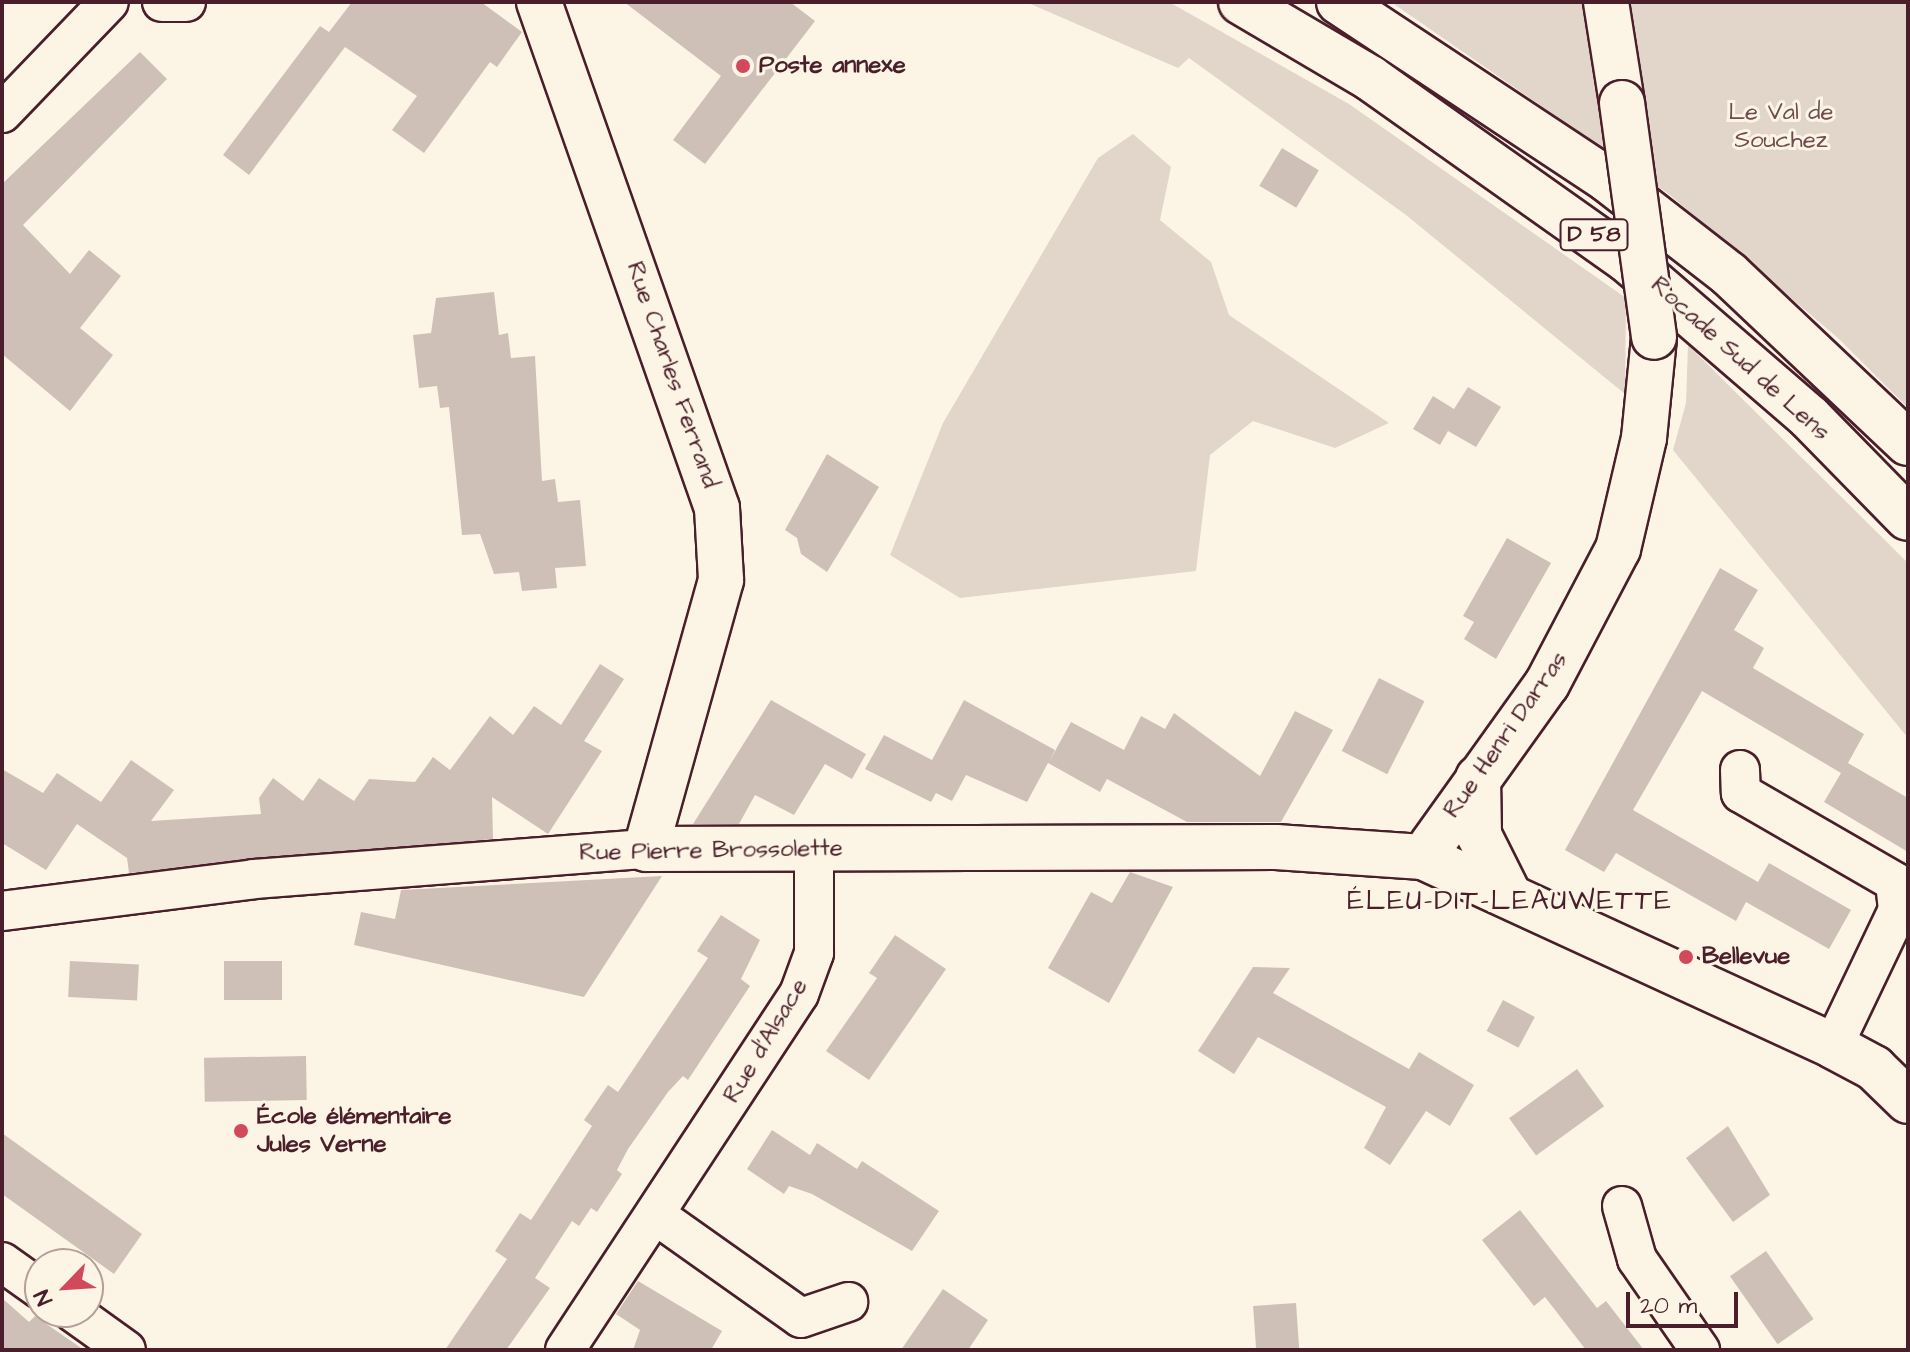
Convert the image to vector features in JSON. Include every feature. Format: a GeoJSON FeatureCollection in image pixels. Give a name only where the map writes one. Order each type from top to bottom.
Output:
{"type":"FeatureCollection","features":[{"type":"Feature","properties":{"kind":"main road","name":"Rue Charles Ferrand"},"geometry":{"type":"LineString","coordinates":[[539,2],[717,508],[721,580],[646,849]]}},
{"type":"Feature","properties":{"kind":"main road","name":"Rocade Sud de Lens"},"geometry":{"type":"LineString","coordinates":[[1241,2],[1370,78],[1615,250],[1809,417],[1908,518]]}},
{"type":"Feature","properties":{"kind":"main road","name":"D 58"},"geometry":{"type":"LineString","coordinates":[[1339,2],[1608,180],[1729,274],[1908,443]]}},
{"type":"Feature","properties":{"kind":"main road","name":"Rue Henri Darras"},"geometry":{"type":"LineString","coordinates":[[1423,857],[1547,684],[1618,549],[1644,438],[1654,337],[1606,2]]}},
{"type":"Feature","properties":{"kind":"main road"},"geometry":{"type":"LineString","coordinates":[[1478,778],[1479,835],[1507,891]]}},
{"type":"Feature","properties":{"kind":"main road","name":"Rue Pierre Brossolette"},"geometry":{"type":"LineString","coordinates":[[646,849],[1276,847],[1423,857],[1507,891],[1833,1046],[1874,1068],[1908,1101]]}},
{"type":"Feature","properties":{"kind":"street"},"geometry":{"type":"LineString","coordinates":[[2,113],[109,2]]}},
{"type":"Feature","properties":{"kind":"street"},"geometry":{"type":"LineString","coordinates":[[162,2],[186,2]]}},
{"type":"Feature","properties":{"kind":"street"},"geometry":{"type":"LineString","coordinates":[[1740,770],[1741,793],[1895,882],[1898,910],[1833,1046]]}},
{"type":"Feature","properties":{"kind":"street","name":"Rue d'Alsace"},"geometry":{"type":"LineString","coordinates":[[565,1350],[657,1216],[799,994],[814,953],[814,847]]}},
{"type":"Feature","properties":{"kind":"street","name":"Rue Pierre Brossolette"},"geometry":{"type":"LineString","coordinates":[[2,911],[254,879],[646,849]]}},
{"type":"Feature","properties":{"kind":"street"},"geometry":{"type":"LineString","coordinates":[[1622,1206],[1637,1259],[1700,1350]]}},
{"type":"Feature","properties":{"kind":"street"},"geometry":{"type":"LineString","coordinates":[[657,1216],[801,1318],[848,1302]]}},
{"type":"Feature","properties":{"kind":"street"},"geometry":{"type":"LineString","coordinates":[[2,1262],[24,1278]]}},
{"type":"Feature","properties":{"kind":"street"},"geometry":{"type":"LineString","coordinates":[[95,1328],[126,1350]]}},
{"type":"Feature","properties":{"kind":"green space"},"geometry":{"type":"Polygon","coordinates":[[[1026,2],[1169,2],[1349,104],[1626,298],[1625,394],[1406,215],[1189,58],[1178,68],[1026,2]]]}},
{"type":"Feature","properties":{"kind":"green space","name":"Le Val de Souchez"},"geometry":{"type":"Polygon","coordinates":[[[1391,2],[1908,2],[1908,408],[1838,338],[1670,195],[1391,2]]]}},
{"type":"Feature","properties":{"kind":"green space"},"geometry":{"type":"Polygon","coordinates":[[[1133,134],[1171,167],[1160,220],[1211,262],[1229,315],[1389,423],[1335,448],[1253,421],[1210,455],[1196,571],[960,598],[890,555],[943,423],[1098,158],[1133,134]]]}},
{"type":"Feature","properties":{"kind":"green space"},"geometry":{"type":"Polygon","coordinates":[[[1688,345],[1908,563],[1908,738],[1673,450],[1686,403],[1688,345]]]}},
{"type":"Feature","properties":{"kind":"building"},"geometry":{"type":"Polygon","coordinates":[[[352,2],[481,2],[522,32],[497,67],[490,62],[424,153],[392,130],[417,96],[345,47],[249,175],[223,155],[320,26],[329,32],[352,2]]]}},
{"type":"Feature","properties":{"kind":"building"},"geometry":{"type":"Polygon","coordinates":[[[624,2],[790,2],[815,21],[705,164],[673,140],[721,76],[624,2]]]}},
{"type":"Feature","properties":{"kind":"building"},"geometry":{"type":"Polygon","coordinates":[[[140,52],[167,79],[23,225],[70,274],[89,250],[121,276],[80,328],[113,355],[70,411],[2,354],[2,184],[140,52]]]}},
{"type":"Feature","properties":{"kind":"building"},"geometry":{"type":"Polygon","coordinates":[[[1282,148],[1319,170],[1296,208],[1259,186],[1282,148]]]}},
{"type":"Feature","properties":{"kind":"building"},"geometry":{"type":"Polygon","coordinates":[[[494,292],[499,335],[508,333],[511,358],[535,356],[542,481],[555,479],[558,502],[580,500],[586,566],[555,568],[557,588],[522,591],[519,572],[494,574],[480,534],[462,535],[449,407],[440,408],[437,386],[419,388],[413,335],[431,333],[436,298],[494,292]]]}},
{"type":"Feature","properties":{"kind":"building"},"geometry":{"type":"Polygon","coordinates":[[[1468,387],[1501,407],[1476,447],[1448,431],[1440,445],[1413,429],[1433,396],[1454,409],[1468,387]]]}},
{"type":"Feature","properties":{"kind":"building"},"geometry":{"type":"Polygon","coordinates":[[[827,454],[879,487],[827,572],[801,554],[797,538],[785,530],[827,454]]]}},
{"type":"Feature","properties":{"kind":"building"},"geometry":{"type":"Polygon","coordinates":[[[1507,538],[1551,563],[1496,659],[1464,639],[1474,622],[1463,616],[1507,538]]]}},
{"type":"Feature","properties":{"kind":"building"},"geometry":{"type":"Polygon","coordinates":[[[1720,568],[1758,590],[1734,630],[1764,648],[1753,668],[1864,734],[1848,763],[1908,798],[1908,852],[1824,802],[1841,773],[1702,691],[1633,810],[1758,882],[1769,863],[1851,910],[1829,949],[1746,902],[1736,921],[1616,853],[1604,872],[1565,850],[1720,568]]]}},
{"type":"Feature","properties":{"kind":"building"},"geometry":{"type":"Polygon","coordinates":[[[600,664],[624,679],[584,741],[602,751],[548,834],[492,797],[493,839],[129,873],[127,858],[77,824],[46,870],[2,843],[2,769],[43,793],[57,773],[101,802],[131,760],[174,790],[151,821],[261,814],[259,798],[273,778],[303,801],[319,778],[354,801],[369,779],[415,782],[433,757],[450,770],[490,716],[513,735],[534,706],[561,725],[600,664]]]}},
{"type":"Feature","properties":{"kind":"building"},"geometry":{"type":"Polygon","coordinates":[[[1379,678],[1424,701],[1387,774],[1342,751],[1379,678]]]}},
{"type":"Feature","properties":{"kind":"building"},"geometry":{"type":"Polygon","coordinates":[[[771,700],[866,754],[852,779],[825,764],[794,815],[755,795],[739,824],[693,824],[771,700]]]}},
{"type":"Feature","properties":{"kind":"building"},"geometry":{"type":"Polygon","coordinates":[[[964,700],[1055,750],[1049,762],[1071,722],[1124,750],[1141,716],[1165,729],[1174,713],[1260,776],[1295,711],[1333,730],[1281,822],[1187,822],[1107,779],[1100,792],[1048,763],[1027,802],[966,775],[952,801],[936,793],[931,802],[865,769],[884,735],[932,760],[964,700]]]}},
{"type":"Feature","properties":{"kind":"building"},"geometry":{"type":"Polygon","coordinates":[[[1130,872],[1173,887],[1109,1003],[1048,968],[1091,892],[1112,903],[1130,872]]]}},
{"type":"Feature","properties":{"kind":"building"},"geometry":{"type":"Polygon","coordinates":[[[662,876],[584,997],[354,945],[361,912],[395,919],[401,890],[662,876]]]}},
{"type":"Feature","properties":{"kind":"building"},"geometry":{"type":"Polygon","coordinates":[[[721,915],[760,940],[741,979],[750,986],[688,1080],[683,1076],[668,1092],[628,1149],[617,1170],[622,1174],[597,1212],[591,1208],[579,1226],[572,1221],[535,1278],[550,1288],[506,1350],[445,1350],[507,1259],[495,1251],[520,1213],[531,1220],[592,1126],[584,1120],[608,1085],[618,1092],[708,958],[697,951],[721,915]]]}},
{"type":"Feature","properties":{"kind":"building"},"geometry":{"type":"Polygon","coordinates":[[[895,935],[946,969],[869,1080],[826,1051],[877,978],[869,973],[895,935]]]}},
{"type":"Feature","properties":{"kind":"building"},"geometry":{"type":"Polygon","coordinates":[[[70,961],[139,965],[137,1001],[68,997],[70,961]]]}},
{"type":"Feature","properties":{"kind":"building"},"geometry":{"type":"Polygon","coordinates":[[[224,961],[282,961],[282,1000],[224,1000],[224,961]]]}},
{"type":"Feature","properties":{"kind":"building"},"geometry":{"type":"Polygon","coordinates":[[[1253,967],[1290,968],[1273,993],[1409,1069],[1419,1052],[1474,1085],[1450,1126],[1426,1111],[1390,1165],[1364,1148],[1386,1107],[1258,1037],[1234,1074],[1198,1051],[1253,967]]]}},
{"type":"Feature","properties":{"kind":"building"},"geometry":{"type":"Polygon","coordinates":[[[1503,1000],[1535,1017],[1518,1048],[1487,1031],[1503,1000]]]}},
{"type":"Feature","properties":{"kind":"building"},"geometry":{"type":"Polygon","coordinates":[[[306,1056],[307,1100],[205,1102],[204,1058],[306,1056]]]}},
{"type":"Feature","properties":{"kind":"building"},"geometry":{"type":"Polygon","coordinates":[[[1577,1069],[1604,1106],[1536,1156],[1509,1118],[1577,1069]]]}},
{"type":"Feature","properties":{"kind":"building"},"geometry":{"type":"Polygon","coordinates":[[[1728,1126],[1770,1195],[1733,1222],[1686,1158],[1728,1126]]]}},
{"type":"Feature","properties":{"kind":"building"},"geometry":{"type":"Polygon","coordinates":[[[772,1130],[810,1155],[817,1143],[857,1169],[862,1161],[939,1211],[912,1251],[812,1194],[789,1186],[784,1194],[747,1169],[772,1130]]]}},
{"type":"Feature","properties":{"kind":"building"},"geometry":{"type":"Polygon","coordinates":[[[2,1133],[142,1234],[114,1274],[104,1267],[104,1248],[78,1248],[2,1194],[2,1133]]]}},
{"type":"Feature","properties":{"kind":"building"},"geometry":{"type":"Polygon","coordinates":[[[1520,1210],[1597,1308],[1606,1301],[1644,1350],[1586,1350],[1545,1297],[1534,1306],[1482,1240],[1520,1210]]]}},
{"type":"Feature","properties":{"kind":"building"},"geometry":{"type":"Polygon","coordinates":[[[1766,1251],[1814,1319],[1778,1344],[1730,1276],[1766,1251]]]}},
{"type":"Feature","properties":{"kind":"building"},"geometry":{"type":"Polygon","coordinates":[[[638,1281],[722,1331],[711,1350],[633,1350],[640,1330],[616,1314],[638,1281]]]}},
{"type":"Feature","properties":{"kind":"building"},"geometry":{"type":"Polygon","coordinates":[[[943,1289],[988,1320],[968,1350],[901,1350],[943,1289]]]}},
{"type":"Feature","properties":{"kind":"building"},"geometry":{"type":"Polygon","coordinates":[[[2,1298],[24,1318],[24,1328],[52,1328],[84,1350],[2,1350],[2,1298]]]}},
{"type":"Feature","properties":{"kind":"building"},"geometry":{"type":"Polygon","coordinates":[[[1296,1303],[1299,1348],[1256,1350],[1253,1306],[1296,1303]]]}},
{"type":"Feature","properties":{"kind":"place","name":"Poste annexe"},"geometry":{"type":"Point","coordinates":[743,66]}},
{"type":"Feature","properties":{"kind":"place","name":"Bellevue"},"geometry":{"type":"Point","coordinates":[1686,957]}},
{"type":"Feature","properties":{"kind":"place","name":"École élémentaire Jules Verne"},"geometry":{"type":"Point","coordinates":[241,1131]}},
{"type":"Feature","properties":{"kind":"district","name":"ÉLEU-DIT-LEAUWETTE"},"geometry":{"type":"Point","coordinates":[1510,901]}}]}
